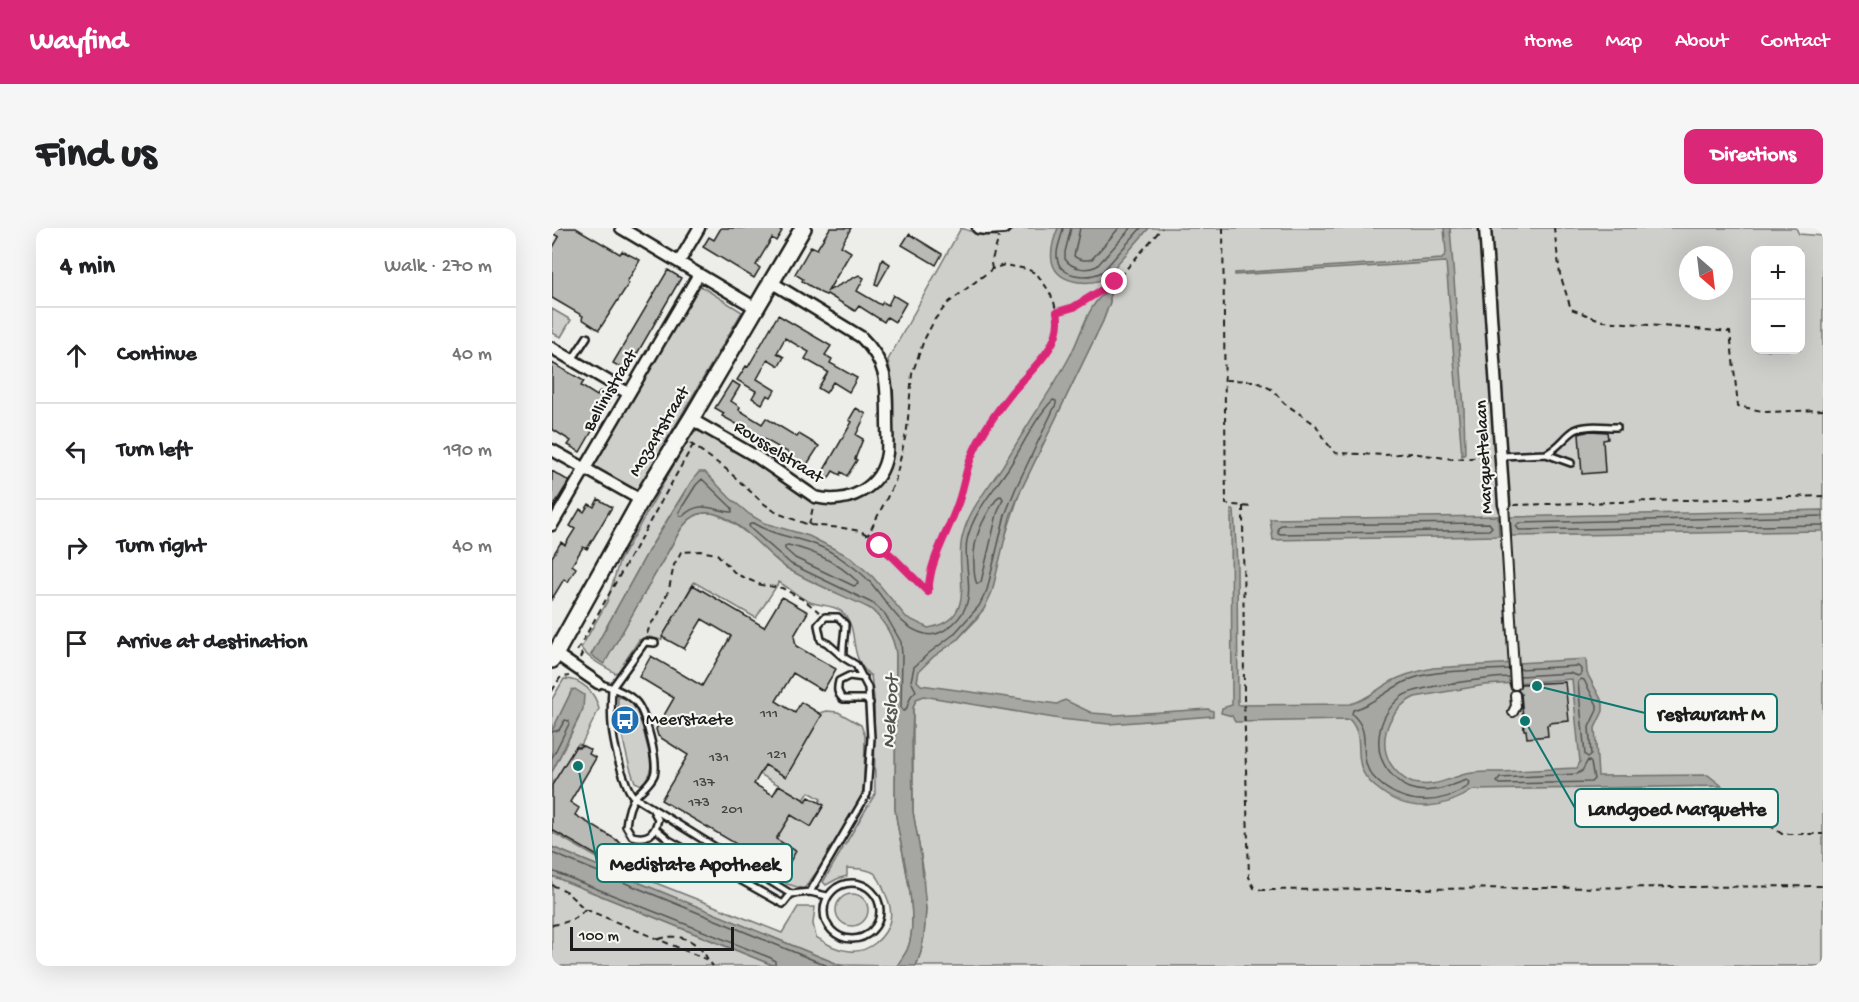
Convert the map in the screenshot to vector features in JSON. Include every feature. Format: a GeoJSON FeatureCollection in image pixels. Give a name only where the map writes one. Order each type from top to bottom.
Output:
{"type":"FeatureCollection","features":[{"type":"Feature","properties":{"kind":"main road","name":"Mozartstraat"},"geometry":{"type":"LineString","coordinates":[[553,661],[641,500],[756,308],[799,229]]}},
{"type":"Feature","properties":{"kind":"street"},"geometry":{"type":"LineString","coordinates":[[621,228],[756,308]]}},
{"type":"Feature","properties":{"kind":"street"},"geometry":{"type":"LineString","coordinates":[[679,262],[699,228]]}},
{"type":"Feature","properties":{"kind":"street"},"geometry":{"type":"LineString","coordinates":[[978,228],[1003,228]]}},
{"type":"Feature","properties":{"kind":"street","name":"Marquettelaan"},"geometry":{"type":"LineString","coordinates":[[1485,228],[1502,456],[1515,684]]}},
{"type":"Feature","properties":{"kind":"street","name":"Bellinistraat"},"geometry":{"type":"LineString","coordinates":[[552,525],[699,274]]}},
{"type":"Feature","properties":{"kind":"street","name":"Rousselstraat"},"geometry":{"type":"LineString","coordinates":[[691,419],[757,458],[815,498],[846,499],[860,493],[878,476],[887,454],[887,389],[885,375],[873,348],[861,337],[771,282]]}},
{"type":"Feature","properties":{"kind":"street"},"geometry":{"type":"LineString","coordinates":[[552,348],[628,393]]}},
{"type":"Feature","properties":{"kind":"street"},"geometry":{"type":"LineString","coordinates":[[552,450],[641,500]]}},
{"type":"Feature","properties":{"kind":"street","name":"Mozartstraat"},"geometry":{"type":"LineString","coordinates":[[553,661],[574,668],[598,683]]}},
{"type":"Feature","properties":{"kind":"street"},"geometry":{"type":"LineString","coordinates":[[1513,712],[1516,706],[1515,695]]}},
{"type":"Feature","properties":{"kind":"lane"},"geometry":{"type":"LineString","coordinates":[[572,360],[587,337]]}},
{"type":"Feature","properties":{"kind":"lane"},"geometry":{"type":"LineString","coordinates":[[1502,456],[1546,454],[1555,450],[1574,430],[1617,427]]}},
{"type":"Feature","properties":{"kind":"lane"},"geometry":{"type":"LineString","coordinates":[[1546,454],[1571,463]]}},
{"type":"Feature","properties":{"kind":"lane"},"geometry":{"type":"LineString","coordinates":[[810,892],[867,794],[871,738],[868,688],[856,665],[843,657],[827,643],[821,640],[818,626],[825,617],[838,616],[845,624],[843,657]]}},
{"type":"Feature","properties":{"kind":"lane"},"geometry":{"type":"LineString","coordinates":[[655,643],[645,642],[612,688],[610,716],[614,746],[629,791],[634,797],[791,894],[810,892],[827,896]]}},
{"type":"Feature","properties":{"kind":"lane"},"geometry":{"type":"LineString","coordinates":[[864,678],[849,676],[839,681],[838,694],[843,699],[865,699],[870,703]]}},
{"type":"Feature","properties":{"kind":"lane","name":"Mozartstraat"},"geometry":{"type":"LineString","coordinates":[[598,683],[630,696],[643,712],[656,765],[654,776],[634,797],[626,826],[632,836],[639,837],[648,836],[656,829]]}},
{"type":"Feature","properties":{"kind":"lane"},"geometry":{"type":"LineString","coordinates":[[652,808],[658,819],[656,829],[669,840],[783,904],[791,894]]}},
{"type":"Feature","properties":{"kind":"lane"},"geometry":{"type":"LineString","coordinates":[[853,882],[867,886],[877,897],[880,912],[876,926],[865,936],[850,939],[836,935],[826,924],[823,910],[827,896],[838,886],[853,882]]}},
{"type":"Feature","properties":{"kind":"path"},"geometry":{"type":"LineString","coordinates":[[992,269],[991,262],[1003,228]]}},
{"type":"Feature","properties":{"kind":"path"},"geometry":{"type":"LineString","coordinates":[[1057,312],[1074,307],[1115,282],[1162,228]]}},
{"type":"Feature","properties":{"kind":"path"},"geometry":{"type":"LineString","coordinates":[[1223,228],[1226,504],[1251,507]]}},
{"type":"Feature","properties":{"kind":"path"},"geometry":{"type":"LineString","coordinates":[[1554,228],[1560,274],[1571,309],[1603,321],[1730,332],[1738,406],[1767,412],[1823,410]]}},
{"type":"Feature","properties":{"kind":"path"},"geometry":{"type":"LineString","coordinates":[[552,692],[553,685],[562,676],[569,677],[582,654],[577,651],[693,445],[777,513],[809,525],[843,528],[868,535],[928,592],[933,565],[960,499],[970,459],[986,427],[1008,396],[1042,358],[1055,337],[1059,322],[1057,312],[1049,291],[1037,274],[1027,269],[1004,265],[992,269],[948,303],[935,318],[924,340],[912,374],[907,429],[895,482],[868,535]]}},
{"type":"Feature","properties":{"kind":"path"},"geometry":{"type":"LineString","coordinates":[[1226,380],[1255,381],[1273,390],[1284,404],[1316,425],[1335,453],[1385,455],[1412,453],[1452,459],[1502,456]]}},
{"type":"Feature","properties":{"kind":"path"},"geometry":{"type":"LineString","coordinates":[[1504,510],[1823,496]]}},
{"type":"Feature","properties":{"kind":"path"},"geometry":{"type":"LineString","coordinates":[[809,525],[815,498]]}},
{"type":"Feature","properties":{"kind":"path"},"geometry":{"type":"LineString","coordinates":[[1243,506],[1244,697],[1249,877],[1254,888],[1262,890],[1823,886]]}},
{"type":"Feature","properties":{"kind":"path"},"geometry":{"type":"LineString","coordinates":[[645,642],[650,625],[658,615],[669,589],[674,565],[681,552],[700,551],[717,555],[736,574],[761,585],[782,588],[804,600],[825,617]]}},
{"type":"Feature","properties":{"kind":"path"},"geometry":{"type":"LineString","coordinates":[[1643,794],[1724,794],[1782,834],[1823,834]]}},
{"type":"Feature","properties":{"kind":"path"},"geometry":{"type":"LineString","coordinates":[[552,885],[564,891],[585,909],[708,960]]}},
{"type":"Feature","properties":{"kind":"path"},"geometry":{"type":"LineString","coordinates":[[552,925],[571,920],[585,909]]}},
{"type":"Feature","properties":{"kind":"path"},"geometry":{"type":"LineString","coordinates":[[659,939],[668,936],[685,939],[701,947],[713,966]]}},
{"type":"Feature","properties":{"kind":"shaded area"},"geometry":{"type":"Polygon","coordinates":[[[961,228],[979,234],[997,236],[1019,228],[1796,228],[1799,234],[1823,236],[1823,966],[916,966],[924,936],[926,909],[923,890],[924,873],[913,812],[913,708],[918,671],[957,640],[978,618],[1020,492],[1103,321],[1110,302],[1109,290],[988,521],[978,599],[916,649],[888,615],[686,489],[650,548],[591,655],[604,664],[681,529],[689,520],[705,513],[713,513],[729,520],[876,614],[891,635],[896,654],[895,809],[911,901],[911,936],[907,950],[897,966],[840,965],[552,847],[552,832],[608,864],[782,933],[798,907],[815,907],[813,924],[816,937],[840,949],[863,950],[870,947],[885,933],[890,920],[890,906],[881,882],[874,873],[864,869],[847,868],[847,876],[826,885],[823,882],[875,794],[874,698],[871,676],[858,660],[851,626],[841,611],[806,600],[779,582],[756,618],[694,582],[661,640],[650,637],[639,640],[618,672],[615,673],[596,662],[581,648],[607,602],[619,562],[693,431],[704,432],[810,501],[823,504],[844,503],[877,484],[891,406],[891,375],[888,360],[961,228]]]}},
{"type":"Feature","properties":{"kind":"shaded area"},"geometry":{"type":"Polygon","coordinates":[[[699,285],[742,312],[637,491],[592,466],[699,285]]]}},
{"type":"Feature","properties":{"kind":"shaded area"},"geometry":{"type":"Polygon","coordinates":[[[552,309],[571,320],[561,337],[552,333],[552,309]]]}},
{"type":"Feature","properties":{"kind":"shaded area"},"geometry":{"type":"Polygon","coordinates":[[[564,679],[576,681],[587,688],[599,709],[581,745],[578,744],[552,788],[552,772],[579,718],[572,690],[552,731],[552,699],[564,679]]]}},
{"type":"Feature","properties":{"kind":"shaded area"},"geometry":{"type":"Polygon","coordinates":[[[618,697],[631,702],[643,728],[651,764],[648,776],[641,785],[635,782],[626,752],[618,697]]]}},
{"type":"Feature","properties":{"kind":"shaded area"},"geometry":{"type":"Polygon","coordinates":[[[838,712],[861,725],[865,736],[862,798],[822,865],[804,889],[787,884],[779,878],[794,852],[771,839],[788,809],[813,810],[821,799],[809,792],[804,800],[736,760],[814,724],[820,713],[838,712]]]}},
{"type":"Feature","properties":{"kind":"shaded area"},"geometry":{"type":"Polygon","coordinates":[[[552,876],[775,966],[552,966],[552,876]]]}},
{"type":"Feature","properties":{"kind":"shaded area"},"geometry":{"type":"Polygon","coordinates":[[[852,894],[863,899],[868,910],[863,921],[852,926],[841,921],[836,910],[841,899],[852,894]]]}},
{"type":"Feature","properties":{"kind":"water"},"geometry":{"type":"Polygon","coordinates":[[[1058,228],[1149,228],[1108,276],[1092,282],[1078,282],[1060,275],[1052,262],[1052,246],[1058,228]]]}},
{"type":"Feature","properties":{"kind":"water"},"geometry":{"type":"Polygon","coordinates":[[[1444,228],[1450,228],[1464,408],[1465,454],[1462,456],[1446,262],[1235,275],[1235,273],[1442,259],[1446,253],[1444,228]]]}},
{"type":"Feature","properties":{"kind":"water"},"geometry":{"type":"Polygon","coordinates":[[[1110,289],[1110,302],[1103,321],[1010,517],[992,592],[984,609],[957,640],[933,657],[919,671],[917,681],[921,685],[1057,704],[1065,700],[1092,713],[1116,715],[1208,709],[1213,711],[1213,716],[1109,724],[1060,719],[923,696],[916,699],[913,708],[912,739],[913,812],[921,856],[926,909],[924,936],[916,966],[897,966],[907,950],[911,936],[911,901],[895,809],[896,654],[891,635],[876,614],[871,609],[788,569],[736,525],[722,516],[708,513],[694,516],[681,529],[604,664],[591,655],[650,548],[699,472],[705,472],[730,498],[764,523],[809,536],[850,557],[873,577],[906,617],[928,628],[944,623],[954,615],[959,605],[962,592],[960,551],[969,519],[1061,373],[1086,318],[1096,302],[1110,289]]]}},
{"type":"Feature","properties":{"kind":"water"},"geometry":{"type":"Polygon","coordinates":[[[1231,510],[1234,510],[1237,565],[1238,705],[1350,704],[1367,697],[1397,679],[1433,668],[1586,659],[1587,673],[1603,703],[1603,711],[1595,728],[1598,776],[1708,775],[1722,786],[1473,790],[1439,805],[1416,806],[1393,799],[1371,784],[1360,765],[1357,733],[1350,720],[1235,722],[1232,716],[1221,713],[1222,708],[1232,705],[1231,510]],[[1572,679],[1485,685],[1415,697],[1397,711],[1386,731],[1386,753],[1390,763],[1398,773],[1413,783],[1434,784],[1475,772],[1577,768],[1580,762],[1572,679]]]}},
{"type":"Feature","properties":{"kind":"water"},"geometry":{"type":"Polygon","coordinates":[[[1823,510],[1823,531],[1511,536],[1510,517],[1823,510]]]}},
{"type":"Feature","properties":{"kind":"water"},"geometry":{"type":"Polygon","coordinates":[[[1498,516],[1499,536],[1273,540],[1270,519],[1498,516]]]}},
{"type":"Feature","properties":{"kind":"water"},"geometry":{"type":"Polygon","coordinates":[[[575,689],[584,695],[583,709],[552,772],[552,731],[572,690],[575,689]]]}},
{"type":"Feature","properties":{"kind":"water"},"geometry":{"type":"Polygon","coordinates":[[[552,847],[844,966],[775,966],[552,876],[552,847]]]}},
{"type":"Feature","properties":{"kind":"building"},"geometry":{"type":"Polygon","coordinates":[[[552,228],[576,228],[620,254],[622,251],[640,260],[627,282],[629,283],[599,330],[582,319],[583,316],[552,298],[552,249],[559,237],[552,233],[552,228]]]}},
{"type":"Feature","properties":{"kind":"building"},"geometry":{"type":"Polygon","coordinates":[[[721,228],[777,228],[782,231],[776,241],[772,238],[756,265],[760,268],[754,278],[703,247],[709,237],[714,240],[721,228]]]}},
{"type":"Feature","properties":{"kind":"building"},"geometry":{"type":"Polygon","coordinates":[[[830,228],[851,228],[841,246],[851,252],[828,291],[859,275],[864,278],[857,291],[881,305],[883,302],[888,305],[893,295],[906,303],[895,322],[887,317],[884,322],[859,306],[855,311],[827,294],[821,293],[795,274],[811,246],[817,249],[830,228]]]}},
{"type":"Feature","properties":{"kind":"building"},"geometry":{"type":"Polygon","coordinates":[[[909,234],[942,254],[936,265],[902,245],[909,234]]]}},
{"type":"Feature","properties":{"kind":"building"},"geometry":{"type":"Polygon","coordinates":[[[882,259],[890,264],[878,285],[875,284],[882,259]]]}},
{"type":"Feature","properties":{"kind":"building"},"geometry":{"type":"Polygon","coordinates":[[[668,270],[681,278],[627,371],[613,363],[668,270]]]}},
{"type":"Feature","properties":{"kind":"building"},"geometry":{"type":"Polygon","coordinates":[[[778,315],[831,346],[825,355],[832,359],[830,363],[857,378],[849,392],[833,382],[826,393],[818,388],[828,372],[805,359],[809,352],[785,338],[777,353],[784,357],[779,366],[768,359],[757,379],[775,390],[771,397],[767,395],[762,404],[752,398],[756,391],[737,380],[746,366],[748,367],[778,315]]]}},
{"type":"Feature","properties":{"kind":"building"},"geometry":{"type":"Polygon","coordinates":[[[552,363],[584,381],[581,386],[597,396],[600,391],[611,398],[580,452],[568,445],[571,441],[552,429],[552,363]]]}},
{"type":"Feature","properties":{"kind":"building"},"geometry":{"type":"Polygon","coordinates":[[[732,381],[740,386],[731,401],[740,407],[739,410],[762,424],[766,418],[797,437],[799,434],[819,446],[806,466],[788,455],[789,453],[722,416],[724,413],[715,408],[732,381]]]}},
{"type":"Feature","properties":{"kind":"building"},"geometry":{"type":"Polygon","coordinates":[[[856,408],[866,414],[856,435],[863,439],[855,459],[857,460],[847,476],[833,471],[828,479],[821,475],[852,422],[849,420],[856,408]]]}},
{"type":"Feature","properties":{"kind":"building"},"geometry":{"type":"Polygon","coordinates":[[[1590,431],[1607,432],[1608,439],[1603,440],[1605,472],[1582,474],[1579,434],[1590,431]]]}},
{"type":"Feature","properties":{"kind":"building"},"geometry":{"type":"Polygon","coordinates":[[[552,471],[569,481],[552,509],[552,471]]]}},
{"type":"Feature","properties":{"kind":"building"},"geometry":{"type":"Polygon","coordinates":[[[598,499],[612,507],[587,549],[583,547],[572,565],[576,568],[568,582],[564,579],[552,599],[552,557],[561,542],[565,545],[575,529],[570,526],[580,509],[584,512],[589,504],[594,507],[598,499]]]}},
{"type":"Feature","properties":{"kind":"building"},"geometry":{"type":"Polygon","coordinates":[[[693,585],[764,627],[782,597],[808,612],[794,636],[796,646],[836,669],[823,691],[793,673],[776,701],[795,713],[801,702],[822,715],[786,777],[765,765],[754,784],[773,795],[779,785],[806,801],[809,797],[824,805],[811,827],[791,815],[776,839],[796,851],[784,872],[661,800],[688,755],[658,736],[656,729],[674,698],[639,677],[651,656],[702,686],[731,636],[702,619],[684,649],[662,637],[693,585]]]}},
{"type":"Feature","properties":{"kind":"building"},"geometry":{"type":"Polygon","coordinates":[[[1565,682],[1569,721],[1549,723],[1547,725],[1548,736],[1527,738],[1526,730],[1524,730],[1521,694],[1518,690],[1521,684],[1565,682]]]}},
{"type":"Feature","properties":{"kind":"building"},"geometry":{"type":"Polygon","coordinates":[[[581,745],[591,750],[589,754],[596,758],[570,802],[579,808],[575,815],[620,842],[608,862],[552,830],[552,785],[576,746],[579,748],[581,745]]]}},
{"type":"Feature","properties":{"kind":"place","name":"restaurant M"},"geometry":{"type":"Point","coordinates":[1537,686]}},
{"type":"Feature","properties":{"kind":"place","name":"Meerstaete"},"geometry":{"type":"Point","coordinates":[625,720]}},
{"type":"Feature","properties":{"kind":"place","name":"Landgoed Marquette"},"geometry":{"type":"Point","coordinates":[1525,721]}},
{"type":"Feature","properties":{"kind":"place","name":"Medistate Apotheek"},"geometry":{"type":"Point","coordinates":[578,766]}},
{"type":"Feature","properties":{"kind":"route"},"geometry":{"type":"LineString","coordinates":[[880,546],[928,592],[933,565],[960,499],[970,459],[986,427],[1008,396],[1050,346],[1059,322],[1057,312],[1074,307],[1115,282]]}},
{"type":"Feature","properties":{"kind":"water label","name":"Neksloot"},"geometry":{"type":"Point","coordinates":[892,712]}}]}
